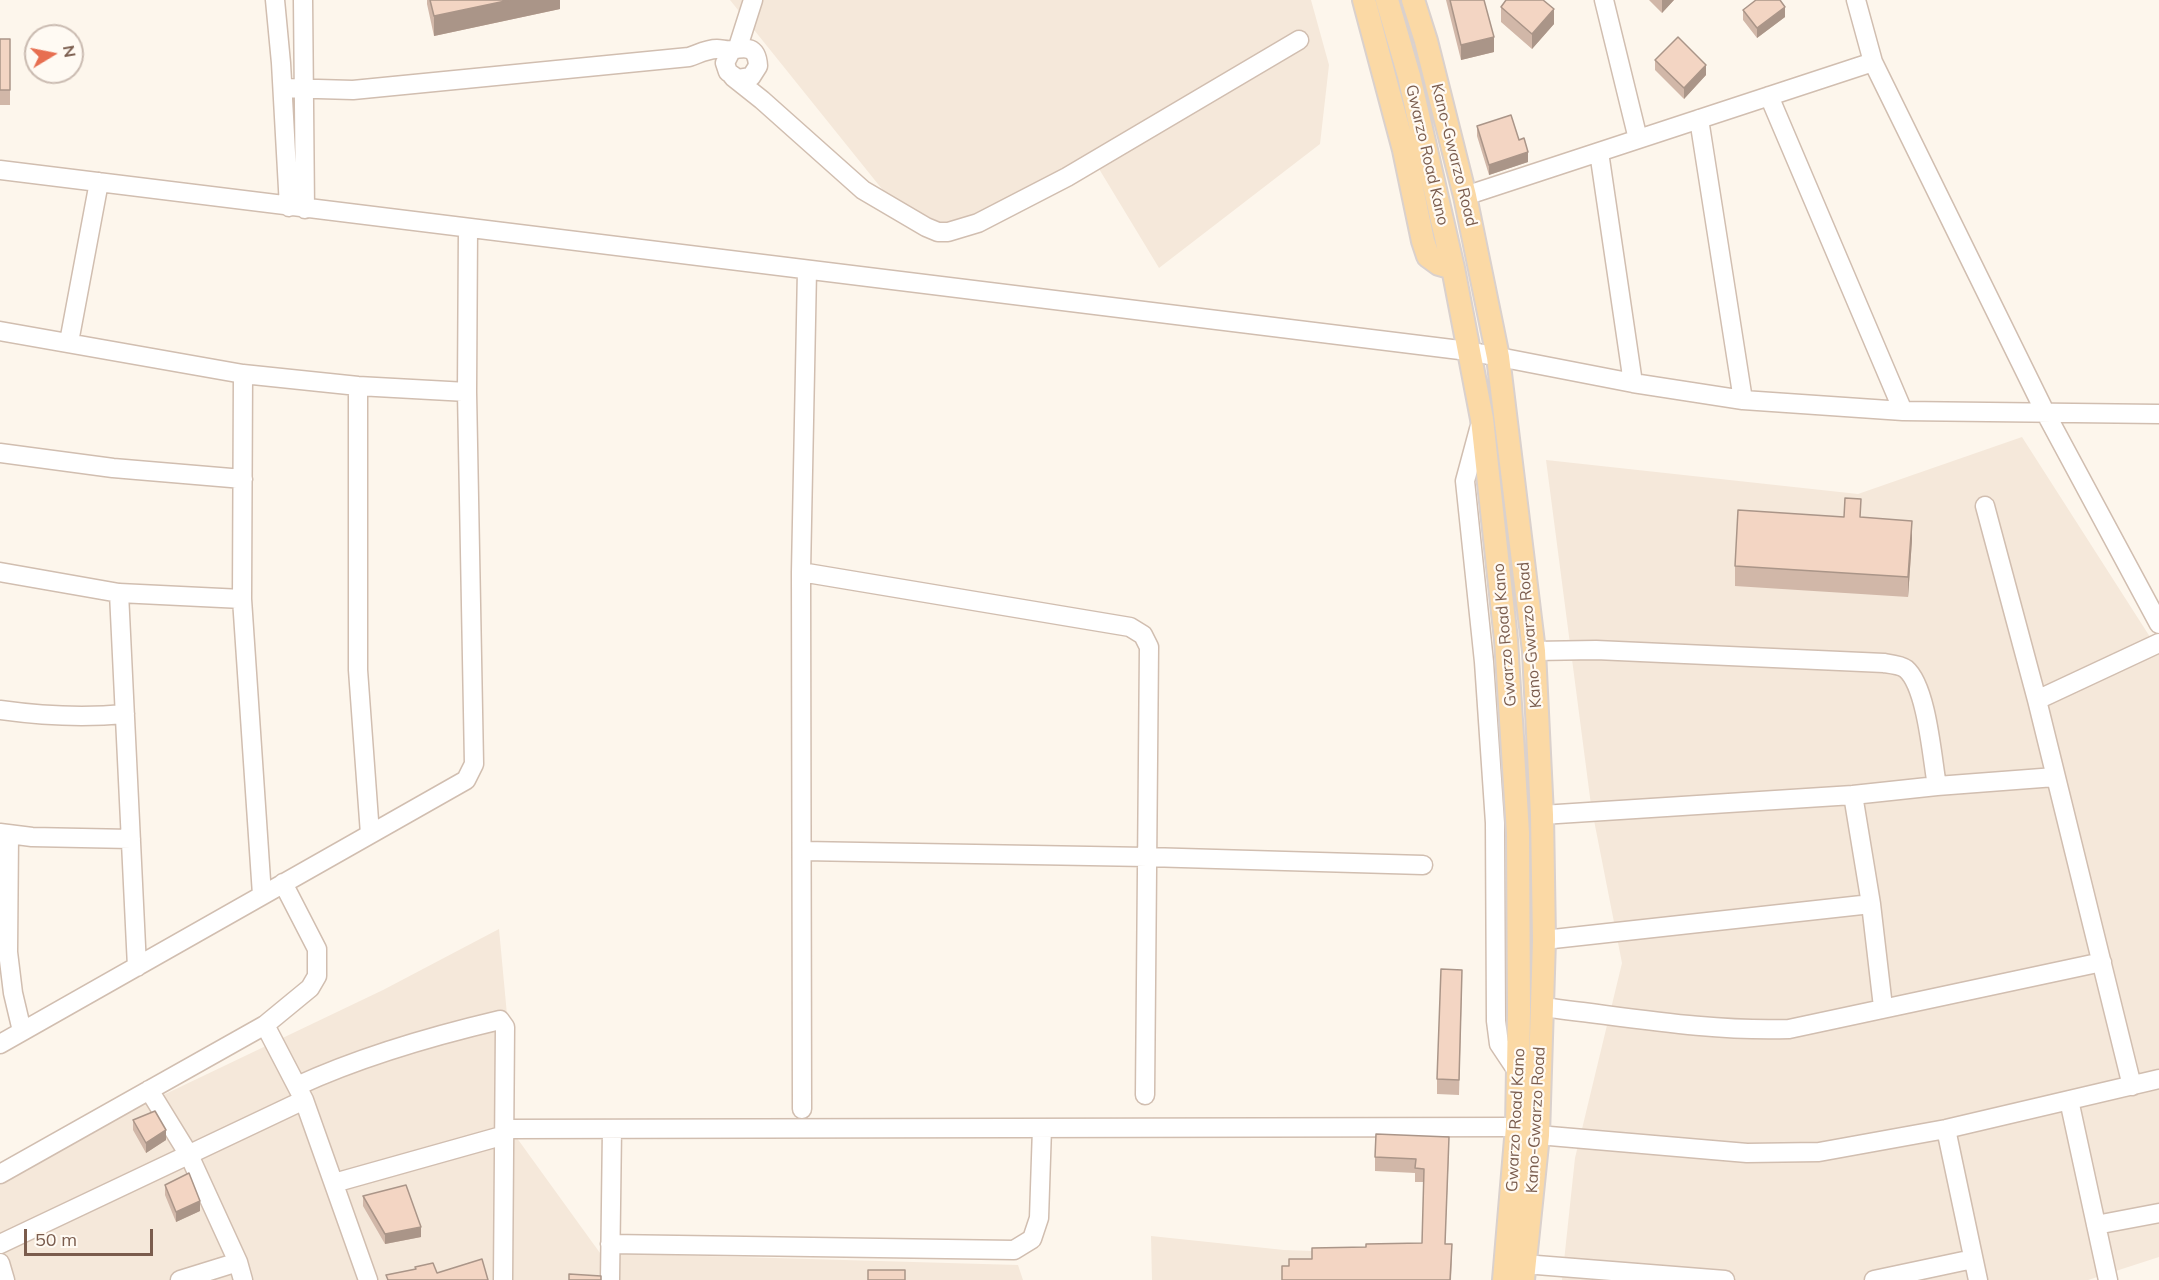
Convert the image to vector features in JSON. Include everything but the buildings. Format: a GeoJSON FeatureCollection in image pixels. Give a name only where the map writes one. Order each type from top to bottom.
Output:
{"type":"FeatureCollection","features":[{"type":"Feature","properties":{"kind":"main road"},"geometry":{"type":"LineString","coordinates":[[1364,0],[1404,150],[1423,241],[1428,256],[1439,264],[1453,268]]}},
{"type":"Feature","properties":{"kind":"main road","name":"Gwarzo Road Kano"},"geometry":{"type":"LineString","coordinates":[[1387,0],[1409,76],[1453,268],[1482,419],[1498,563],[1513,734],[1518,833],[1519,1074],[1517,1127],[1504,1280]]}},
{"type":"Feature","properties":{"kind":"main road","name":"Kano-Gwarzo Road"},"geometry":{"type":"LineString","coordinates":[[1413,0],[1466,196],[1498,357],[1534,651],[1542,815],[1544,940],[1538,1135],[1524,1272]]}},
{"type":"Feature","properties":{"kind":"street"},"geometry":{"type":"LineString","coordinates":[[275,0],[297,208]]}},
{"type":"Feature","properties":{"kind":"street"},"geometry":{"type":"LineString","coordinates":[[297,208],[304,90],[303,0]]}},
{"type":"Feature","properties":{"kind":"street"},"geometry":{"type":"LineString","coordinates":[[1604,0],[1638,139]]}},
{"type":"Feature","properties":{"kind":"street"},"geometry":{"type":"LineString","coordinates":[[1856,0],[1874,62],[2045,412],[2159,624]]}},
{"type":"Feature","properties":{"kind":"street"},"geometry":{"type":"LineString","coordinates":[[753,4],[734,49],[727,56],[730,73],[863,190],[938,232],[948,232],[978,224],[1067,177],[1299,40]]}},
{"type":"Feature","properties":{"kind":"street"},"geometry":{"type":"LineString","coordinates":[[753,4],[762,100]]}},
{"type":"Feature","properties":{"kind":"street"},"geometry":{"type":"LineString","coordinates":[[283,88],[353,90],[689,57],[708,50],[745,47],[751,50],[757,61],[751,77],[738,79],[730,73],[689,57]]}},
{"type":"Feature","properties":{"kind":"street"},"geometry":{"type":"LineString","coordinates":[[1466,196],[1874,62]]}},
{"type":"Feature","properties":{"kind":"street"},"geometry":{"type":"LineString","coordinates":[[1769,96],[1903,411]]}},
{"type":"Feature","properties":{"kind":"street"},"geometry":{"type":"LineString","coordinates":[[1699,119],[1743,400]]}},
{"type":"Feature","properties":{"kind":"street"},"geometry":{"type":"LineString","coordinates":[[1599,152],[1634,383]]}},
{"type":"Feature","properties":{"kind":"street"},"geometry":{"type":"LineString","coordinates":[[0,170],[1468,351],[1634,383],[1743,400],[1903,411],[2159,414]]}},
{"type":"Feature","properties":{"kind":"street"},"geometry":{"type":"LineString","coordinates":[[69,342],[99,182]]}},
{"type":"Feature","properties":{"kind":"street"},"geometry":{"type":"LineString","coordinates":[[0,1044],[466,780],[474,764],[467,392],[468,228]]}},
{"type":"Feature","properties":{"kind":"street"},"geometry":{"type":"LineString","coordinates":[[802,1109],[801,572],[807,270]]}},
{"type":"Feature","properties":{"kind":"street"},"geometry":{"type":"LineString","coordinates":[[0,331],[243,374],[358,386],[467,392]]}},
{"type":"Feature","properties":{"kind":"street"},"geometry":{"type":"LineString","coordinates":[[243,374],[242,598],[262,895]]}},
{"type":"Feature","properties":{"kind":"street"},"geometry":{"type":"LineString","coordinates":[[358,386],[358,670],[370,834]]}},
{"type":"Feature","properties":{"kind":"street"},"geometry":{"type":"LineString","coordinates":[[0,453],[113,468],[243,479]]}},
{"type":"Feature","properties":{"kind":"street"},"geometry":{"type":"LineString","coordinates":[[1985,506],[2037,700],[2132,1086]]}},
{"type":"Feature","properties":{"kind":"street"},"geometry":{"type":"LineString","coordinates":[[0,572],[119,593],[242,598]]}},
{"type":"Feature","properties":{"kind":"street"},"geometry":{"type":"LineString","coordinates":[[801,572],[1130,627],[1143,635],[1149,647],[1145,1095]]}},
{"type":"Feature","properties":{"kind":"street"},"geometry":{"type":"LineString","coordinates":[[119,593],[137,967]]}},
{"type":"Feature","properties":{"kind":"street"},"geometry":{"type":"LineString","coordinates":[[2037,700],[2159,643]]}},
{"type":"Feature","properties":{"kind":"street"},"geometry":{"type":"LineString","coordinates":[[1534,651],[1596,650],[1884,663],[1904,667],[1912,676],[1923,699],[1937,786]]}},
{"type":"Feature","properties":{"kind":"street"},"geometry":{"type":"LineString","coordinates":[[0,710],[88,718],[125,714]]}},
{"type":"Feature","properties":{"kind":"street"},"geometry":{"type":"LineString","coordinates":[[1542,815],[1853,795],[2055,777]]}},
{"type":"Feature","properties":{"kind":"street"},"geometry":{"type":"LineString","coordinates":[[1853,795],[1871,904],[1883,1007]]}},
{"type":"Feature","properties":{"kind":"street"},"geometry":{"type":"LineString","coordinates":[[22,1031],[4,952],[4,834],[32,837],[131,839]]}},
{"type":"Feature","properties":{"kind":"street"},"geometry":{"type":"LineString","coordinates":[[803,851],[1423,865]]}},
{"type":"Feature","properties":{"kind":"street"},"geometry":{"type":"LineString","coordinates":[[0,1174],[265,1025],[310,988],[317,976],[317,949],[283,883]]}},
{"type":"Feature","properties":{"kind":"street"},"geometry":{"type":"LineString","coordinates":[[1544,940],[1871,904]]}},
{"type":"Feature","properties":{"kind":"street"},"geometry":{"type":"LineString","coordinates":[[1541,1007],[1755,1030],[1789,1029],[1883,1007],[2102,962]]}},
{"type":"Feature","properties":{"kind":"street"},"geometry":{"type":"LineString","coordinates":[[0,1244],[189,1155],[300,1093],[320,1076],[448,1033],[500,1020],[506,1027],[504,1280]]}},
{"type":"Feature","properties":{"kind":"street"},"geometry":{"type":"LineString","coordinates":[[265,1025],[300,1093],[368,1280]]}},
{"type":"Feature","properties":{"kind":"street"},"geometry":{"type":"LineString","coordinates":[[1538,1135],[1747,1153],[1819,1152],[1946,1129],[2159,1079]]}},
{"type":"Feature","properties":{"kind":"street"},"geometry":{"type":"LineString","coordinates":[[149,1090],[189,1155],[240,1271],[180,1280]]}},
{"type":"Feature","properties":{"kind":"street"},"geometry":{"type":"LineString","coordinates":[[2069,1100],[2108,1280]]}},
{"type":"Feature","properties":{"kind":"street"},"geometry":{"type":"LineString","coordinates":[[334,1183],[505,1132],[612,1129],[1517,1127]]}},
{"type":"Feature","properties":{"kind":"street"},"geometry":{"type":"LineString","coordinates":[[610,1244],[1014,1250],[1032,1239],[1039,1218],[1042,1128]]}},
{"type":"Feature","properties":{"kind":"street"},"geometry":{"type":"LineString","coordinates":[[610,1280],[612,1129]]}},
{"type":"Feature","properties":{"kind":"street"},"geometry":{"type":"LineString","coordinates":[[1946,1129],[1978,1280]]}},
{"type":"Feature","properties":{"kind":"street"},"geometry":{"type":"LineString","coordinates":[[2096,1225],[2159,1213]]}},
{"type":"Feature","properties":{"kind":"street"},"geometry":{"type":"LineString","coordinates":[[1874,1280],[1973,1259]]}},
{"type":"Feature","properties":{"kind":"street"},"geometry":{"type":"LineString","coordinates":[[0,1263],[5,1280]]}},
{"type":"Feature","properties":{"kind":"street"},"geometry":{"type":"LineString","coordinates":[[1524,1272],[1717,1279]]}},
{"type":"Feature","properties":{"kind":"shaded area"},"geometry":{"type":"Polygon","coordinates":[[[730,0],[1311,0],[1329,65],[1320,144],[1159,268],[1090,154],[970,236],[890,199],[730,0]]]}},
{"type":"Feature","properties":{"kind":"shaded area"},"geometry":{"type":"Polygon","coordinates":[[[2022,437],[2159,651],[2159,1257],[2088,1280],[1562,1280],[1575,1158],[1622,963],[1591,805],[1546,460],[1858,494],[2022,437]]]}},
{"type":"Feature","properties":{"kind":"shaded area"},"geometry":{"type":"Polygon","coordinates":[[[499,929],[513,1079],[514,1134],[600,1253],[1018,1265],[1023,1280],[0,1280],[0,1173],[383,990],[499,929]]]}},
{"type":"Feature","properties":{"kind":"shaded area"},"geometry":{"type":"Polygon","coordinates":[[[1151,1236],[1284,1250],[1429,1255],[1429,1280],[1152,1280],[1151,1236]]]}}]}
